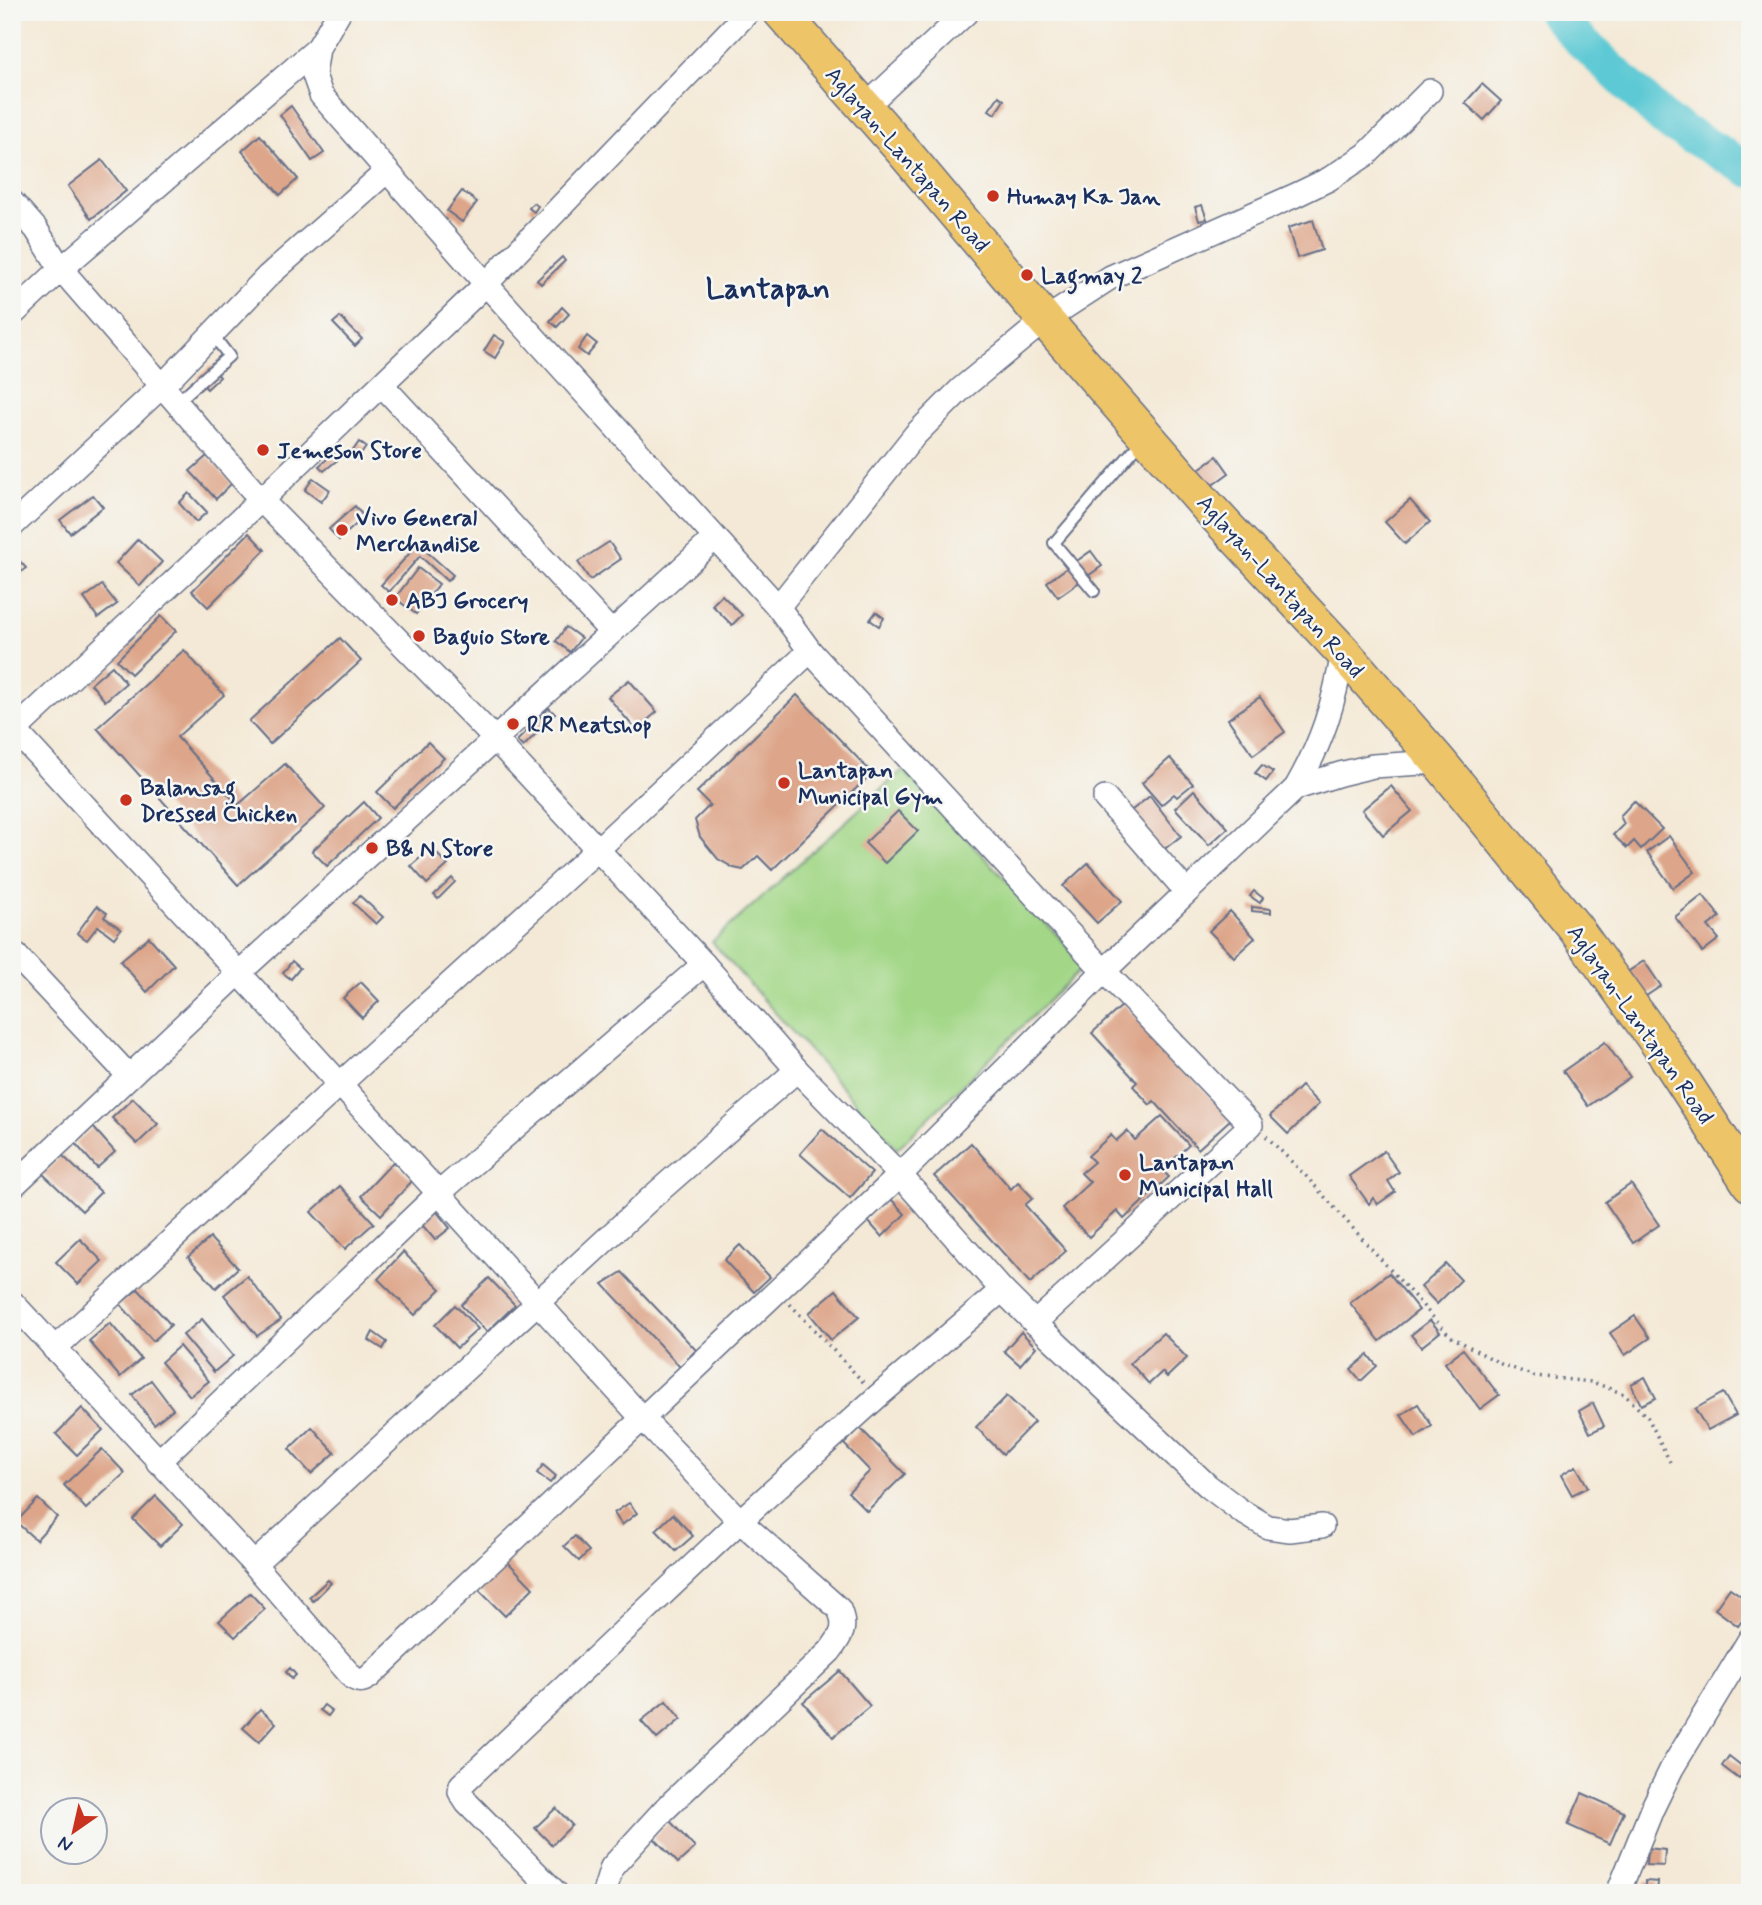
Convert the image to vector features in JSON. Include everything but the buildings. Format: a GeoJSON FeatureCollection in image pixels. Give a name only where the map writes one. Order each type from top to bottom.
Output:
{"type":"FeatureCollection","features":[{"type":"Feature","properties":{"kind":"main road","name":"Aglayan-Lantapan Road"},"geometry":{"type":"LineString","coordinates":[[781,12],[1208,507],[1343,652],[1439,762],[1575,928],[1660,1046],[1750,1184]]}},
{"type":"Feature","properties":{"kind":"street"},"geometry":{"type":"LineString","coordinates":[[12,315],[61,269],[318,48],[339,12]]}},
{"type":"Feature","properties":{"kind":"street"},"geometry":{"type":"LineString","coordinates":[[604,1893],[612,1867],[664,1810],[830,1651],[844,1627],[839,1609],[740,1521],[643,1419],[239,973],[13,730],[261,500],[486,284],[748,12]]}},
{"type":"Feature","properties":{"kind":"street"},"geometry":{"type":"LineString","coordinates":[[865,107],[967,12]]}},
{"type":"Feature","properties":{"kind":"street"},"geometry":{"type":"LineString","coordinates":[[318,48],[314,75],[321,95],[486,284],[778,607],[810,651],[1104,971],[1251,1125],[1035,1323]]}},
{"type":"Feature","properties":{"kind":"street"},"geometry":{"type":"LineString","coordinates":[[778,607],[915,435],[961,389],[1045,320],[1111,277],[1329,179],[1367,154],[1430,91]]}},
{"type":"Feature","properties":{"kind":"street"},"geometry":{"type":"LineString","coordinates":[[12,526],[170,393],[212,334],[268,276],[387,171]]}},
{"type":"Feature","properties":{"kind":"street"},"geometry":{"type":"LineString","coordinates":[[12,202],[43,238],[61,269],[261,500],[494,738],[704,964],[797,1070],[900,1175],[1002,1290],[1208,1486],[1241,1511],[1268,1527],[1290,1530],[1322,1527]]}},
{"type":"Feature","properties":{"kind":"street"},"geometry":{"type":"LineString","coordinates":[[382,385],[611,632]]}},
{"type":"Feature","properties":{"kind":"street"},"geometry":{"type":"LineString","coordinates":[[15,1178],[715,538]]}},
{"type":"Feature","properties":{"kind":"street"},"geometry":{"type":"LineString","coordinates":[[54,1349],[810,651]]}},
{"type":"Feature","properties":{"kind":"street"},"geometry":{"type":"LineString","coordinates":[[12,1302],[254,1564],[353,1678],[363,1681],[900,1175],[1104,971],[1296,788],[1313,758],[1329,717],[1343,652]]}},
{"type":"Feature","properties":{"kind":"street"},"geometry":{"type":"LineString","coordinates":[[1296,788],[1373,766],[1439,762]]}},
{"type":"Feature","properties":{"kind":"street"},"geometry":{"type":"LineString","coordinates":[[1105,798],[1186,891]]}},
{"type":"Feature","properties":{"kind":"street"},"geometry":{"type":"LineString","coordinates":[[12,951],[129,1076]]}},
{"type":"Feature","properties":{"kind":"street"},"geometry":{"type":"LineString","coordinates":[[158,1462],[438,1194],[704,964]]}},
{"type":"Feature","properties":{"kind":"street"},"geometry":{"type":"LineString","coordinates":[[254,1564],[651,1198],[797,1070]]}},
{"type":"Feature","properties":{"kind":"street"},"geometry":{"type":"LineString","coordinates":[[556,1893],[467,1803],[460,1792],[461,1785],[740,1521],[877,1397],[1002,1290]]}},
{"type":"Feature","properties":{"kind":"street"},"geometry":{"type":"LineString","coordinates":[[1618,1893],[1652,1809],[1672,1768],[1750,1639]]}},
{"type":"Feature","properties":{"kind":"lane"},"geometry":{"type":"LineString","coordinates":[[1094,592],[1055,543],[1146,436]]}},
{"type":"Feature","properties":{"kind":"path"},"geometry":{"type":"LineString","coordinates":[[1251,1125],[1272,1140],[1450,1336],[1501,1364],[1534,1376],[1592,1382],[1624,1394],[1648,1418],[1670,1462]]}},
{"type":"Feature","properties":{"kind":"path"},"geometry":{"type":"LineString","coordinates":[[778,1290],[877,1397]]}},
{"type":"Feature","properties":{"kind":"green space"},"geometry":{"type":"Polygon","coordinates":[[[903,770],[1085,965],[897,1149],[712,942],[903,770]]]}},
{"type":"Feature","properties":{"kind":"waterway"},"geometry":{"type":"LineString","coordinates":[[1554,12],[1667,122],[1750,170]]}},
{"type":"Feature","properties":{"kind":"place","name":"Humay Ka Jan"},"geometry":{"type":"Point","coordinates":[993,196]}},
{"type":"Feature","properties":{"kind":"place","name":"Lagmay 2"},"geometry":{"type":"Point","coordinates":[1027,275]}},
{"type":"Feature","properties":{"kind":"place","name":"Jemeson Store"},"geometry":{"type":"Point","coordinates":[263,450]}},
{"type":"Feature","properties":{"kind":"place","name":"Vivo General Merchandise"},"geometry":{"type":"Point","coordinates":[342,530]}},
{"type":"Feature","properties":{"kind":"place","name":"ABJ Grocery"},"geometry":{"type":"Point","coordinates":[392,600]}},
{"type":"Feature","properties":{"kind":"place","name":"Baguio Store"},"geometry":{"type":"Point","coordinates":[419,636]}},
{"type":"Feature","properties":{"kind":"place","name":"RR Meatshop"},"geometry":{"type":"Point","coordinates":[513,724]}},
{"type":"Feature","properties":{"kind":"place","name":"Lantapan Municipal Gym"},"geometry":{"type":"Point","coordinates":[784,783]}},
{"type":"Feature","properties":{"kind":"place","name":"Balansag Dressed Chicken"},"geometry":{"type":"Point","coordinates":[126,800]}},
{"type":"Feature","properties":{"kind":"place","name":"B& N Store"},"geometry":{"type":"Point","coordinates":[372,848]}},
{"type":"Feature","properties":{"kind":"place","name":"Lantapan Municipal Hall"},"geometry":{"type":"Point","coordinates":[1125,1175]}},
{"type":"Feature","properties":{"kind":"district","name":"Lantapan"},"geometry":{"type":"Point","coordinates":[768,288]}}]}
